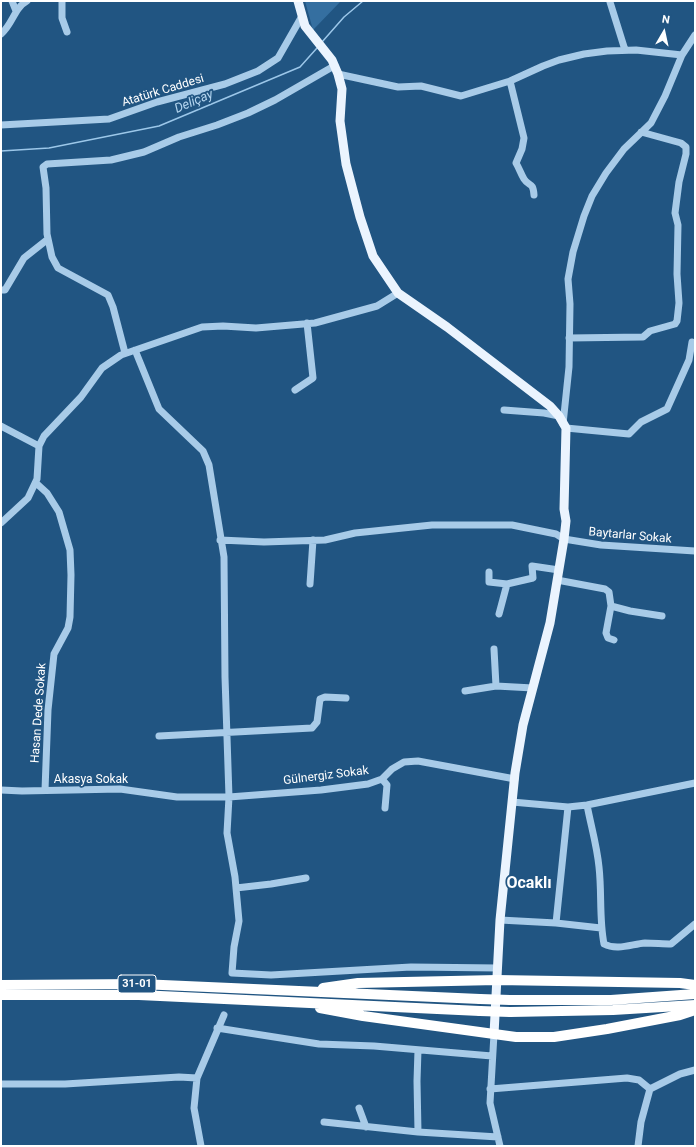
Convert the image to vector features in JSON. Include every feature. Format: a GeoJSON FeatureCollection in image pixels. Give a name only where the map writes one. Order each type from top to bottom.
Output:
{"type":"FeatureCollection","features":[{"type":"Feature","properties":{"kind":"highway"},"geometry":{"type":"LineString","coordinates":[[497,980],[680,983],[695,985]]}},
{"type":"Feature","properties":{"kind":"highway","name":"31-01"},"geometry":{"type":"LineString","coordinates":[[1,995],[273,995],[358,983],[497,980]]}},
{"type":"Feature","properties":{"kind":"highway","name":"31-01"},"geometry":{"type":"LineString","coordinates":[[1,985],[140,984],[273,995],[363,1016],[494,1034]]}},
{"type":"Feature","properties":{"kind":"highway"},"geometry":{"type":"LineString","coordinates":[[273,995],[510,1000],[610,1000],[695,994]]}},
{"type":"Feature","properties":{"kind":"highway"},"geometry":{"type":"LineString","coordinates":[[273,995],[510,1012],[614,1010],[695,1005]]}},
{"type":"Feature","properties":{"kind":"highway"},"geometry":{"type":"LineString","coordinates":[[494,1034],[516,1037],[554,1037],[607,1029],[680,1015],[695,1010]]}},
{"type":"Feature","properties":{"kind":"main road"},"geometry":{"type":"LineString","coordinates":[[298,1],[305,26],[335,67],[342,89],[340,121],[346,164],[372,256],[398,293],[550,406],[562,423],[564,510],[566,521],[564,539],[550,623],[523,725],[515,779],[500,920],[494,1034]]}},
{"type":"Feature","properties":{"kind":"street"},"geometry":{"type":"LineString","coordinates":[[12,1],[16,11]]}},
{"type":"Feature","properties":{"kind":"street"},"geometry":{"type":"LineString","coordinates":[[1,34],[10,26],[16,11],[27,1]]}},
{"type":"Feature","properties":{"kind":"street"},"geometry":{"type":"LineString","coordinates":[[62,1],[62,18],[67,32]]}},
{"type":"Feature","properties":{"kind":"street"},"geometry":{"type":"LineString","coordinates":[[610,2],[625,50]]}},
{"type":"Feature","properties":{"kind":"street","name":"Atatürk Caddesi"},"geometry":{"type":"LineString","coordinates":[[1,125],[109,119],[158,102],[225,84],[258,71],[278,58],[302,16]]}},
{"type":"Feature","properties":{"kind":"street"},"geometry":{"type":"LineString","coordinates":[[562,423],[569,367],[568,279],[573,252],[584,216],[592,196],[606,173],[624,149],[651,122],[665,96],[682,55],[695,35]]}},
{"type":"Feature","properties":{"kind":"street"},"geometry":{"type":"LineString","coordinates":[[125,354],[113,307],[108,295],[58,268],[52,257],[45,216],[46,188],[43,167],[47,164],[111,160],[144,152],[179,137],[248,113],[335,67],[398,87],[421,86],[461,96],[510,81],[559,60],[584,54],[625,50],[682,55]]}},
{"type":"Feature","properties":{"kind":"street"},"geometry":{"type":"LineString","coordinates":[[510,81],[524,138],[522,149],[516,163],[525,181],[531,184],[534,188],[534,195]]}},
{"type":"Feature","properties":{"kind":"street"},"geometry":{"type":"LineString","coordinates":[[569,338],[644,337],[650,331],[674,324],[677,321],[679,303],[677,274],[678,225],[675,213],[679,182],[686,154],[686,146],[641,132]]}},
{"type":"Feature","properties":{"kind":"street"},"geometry":{"type":"LineString","coordinates":[[1,290],[5,290],[24,258],[48,239]]}},
{"type":"Feature","properties":{"kind":"street"},"geometry":{"type":"LineString","coordinates":[[1,522],[28,498],[38,479],[39,446],[44,436],[81,397],[102,368],[121,355],[202,327],[223,326],[256,328],[316,322],[377,306],[398,293]]}},
{"type":"Feature","properties":{"kind":"street"},"geometry":{"type":"LineString","coordinates":[[295,390],[313,378],[307,323]]}},
{"type":"Feature","properties":{"kind":"street"},"geometry":{"type":"LineString","coordinates":[[504,410],[562,423],[629,434],[641,422],[667,409],[689,360],[692,342]]}},
{"type":"Feature","properties":{"kind":"street"},"geometry":{"type":"LineString","coordinates":[[135,350],[159,409],[203,451],[209,465],[220,540],[224,557],[229,797],[227,833],[236,888],[239,921],[234,947],[232,973],[271,975],[411,967],[498,968]]}},
{"type":"Feature","properties":{"kind":"street"},"geometry":{"type":"LineString","coordinates":[[1,426],[39,446]]}},
{"type":"Feature","properties":{"kind":"street","name":"Hasan Dede Sokak"},"geometry":{"type":"LineString","coordinates":[[36,483],[47,493],[59,512],[70,550],[71,575],[70,617],[68,628],[54,654],[48,710],[46,790]]}},
{"type":"Feature","properties":{"kind":"street","name":"Baytarlar Sokak"},"geometry":{"type":"LineString","coordinates":[[220,540],[264,542],[325,540],[363,532],[432,525],[512,525],[556,534],[564,539],[601,545],[695,551]]}},
{"type":"Feature","properties":{"kind":"street"},"geometry":{"type":"LineString","coordinates":[[310,584],[313,540]]}},
{"type":"Feature","properties":{"kind":"street"},"geometry":{"type":"LineString","coordinates":[[489,572],[489,582],[507,584],[533,578],[532,566],[559,570]]}},
{"type":"Feature","properties":{"kind":"street"},"geometry":{"type":"LineString","coordinates":[[557,580],[605,589],[609,592],[611,606],[606,633],[608,638],[614,640]]}},
{"type":"Feature","properties":{"kind":"street"},"geometry":{"type":"LineString","coordinates":[[499,614],[507,584]]}},
{"type":"Feature","properties":{"kind":"street"},"geometry":{"type":"LineString","coordinates":[[611,606],[630,611],[662,616]]}},
{"type":"Feature","properties":{"kind":"street"},"geometry":{"type":"LineString","coordinates":[[494,649],[496,686]]}},
{"type":"Feature","properties":{"kind":"street"},"geometry":{"type":"LineString","coordinates":[[465,690],[496,686],[533,688]]}},
{"type":"Feature","properties":{"kind":"street"},"geometry":{"type":"LineString","coordinates":[[159,736],[312,728],[317,722],[320,699],[325,697],[346,698]]}},
{"type":"Feature","properties":{"kind":"street","name":"Gülnergiz Sokak"},"geometry":{"type":"LineString","coordinates":[[229,797],[368,784],[382,779],[392,769],[404,762],[418,761],[515,779]]}},
{"type":"Feature","properties":{"kind":"street"},"geometry":{"type":"LineString","coordinates":[[382,779],[387,785],[385,808]]}},
{"type":"Feature","properties":{"kind":"street"},"geometry":{"type":"LineString","coordinates":[[512,802],[568,807],[587,805],[695,783]]}},
{"type":"Feature","properties":{"kind":"street","name":"Akasya Sokak"},"geometry":{"type":"LineString","coordinates":[[1,790],[120,789],[177,797],[229,797]]}},
{"type":"Feature","properties":{"kind":"street"},"geometry":{"type":"LineString","coordinates":[[587,805],[599,866],[602,899],[601,928],[604,944],[609,947],[624,947],[644,943],[671,944],[695,924]]}},
{"type":"Feature","properties":{"kind":"street"},"geometry":{"type":"LineString","coordinates":[[556,923],[568,807]]}},
{"type":"Feature","properties":{"kind":"street"},"geometry":{"type":"LineString","coordinates":[[236,888],[306,878]]}},
{"type":"Feature","properties":{"kind":"street"},"geometry":{"type":"LineString","coordinates":[[500,920],[556,923],[601,928]]}},
{"type":"Feature","properties":{"kind":"street"},"geometry":{"type":"LineString","coordinates":[[201,1146],[194,1108],[197,1078],[217,1028],[224,1015]]}},
{"type":"Feature","properties":{"kind":"street"},"geometry":{"type":"LineString","coordinates":[[217,1028],[319,1044],[374,1046],[492,1056]]}},
{"type":"Feature","properties":{"kind":"street"},"geometry":{"type":"LineString","coordinates":[[494,1034],[490,1103],[500,1146]]}},
{"type":"Feature","properties":{"kind":"street"},"geometry":{"type":"LineString","coordinates":[[418,1050],[418,1132]]}},
{"type":"Feature","properties":{"kind":"street"},"geometry":{"type":"LineString","coordinates":[[638,1146],[641,1122],[650,1089],[680,1074],[695,1070]]}},
{"type":"Feature","properties":{"kind":"street"},"geometry":{"type":"LineString","coordinates":[[1,1084],[65,1084],[179,1077],[197,1078]]}},
{"type":"Feature","properties":{"kind":"street"},"geometry":{"type":"LineString","coordinates":[[490,1089],[627,1078],[639,1080],[650,1089]]}},
{"type":"Feature","properties":{"kind":"street"},"geometry":{"type":"LineString","coordinates":[[359,1108],[366,1127]]}},
{"type":"Feature","properties":{"kind":"street"},"geometry":{"type":"LineString","coordinates":[[324,1122],[418,1132],[498,1138]]}},
{"type":"Feature","properties":{"kind":"shaded area"},"geometry":{"type":"Polygon","coordinates":[[[305,1],[341,1],[313,30],[305,1]]]}},
{"type":"Feature","properties":{"kind":"waterway","name":"Deliçay"},"geometry":{"type":"LineString","coordinates":[[322,42],[344,17],[363,1]]}},
{"type":"Feature","properties":{"kind":"waterway","name":"Deliçay"},"geometry":{"type":"LineString","coordinates":[[1,151],[49,148],[159,126],[300,67],[317,48]]}},
{"type":"Feature","properties":{"kind":"district","name":"Ocaklı"},"geometry":{"type":"Point","coordinates":[529,884]}}]}
